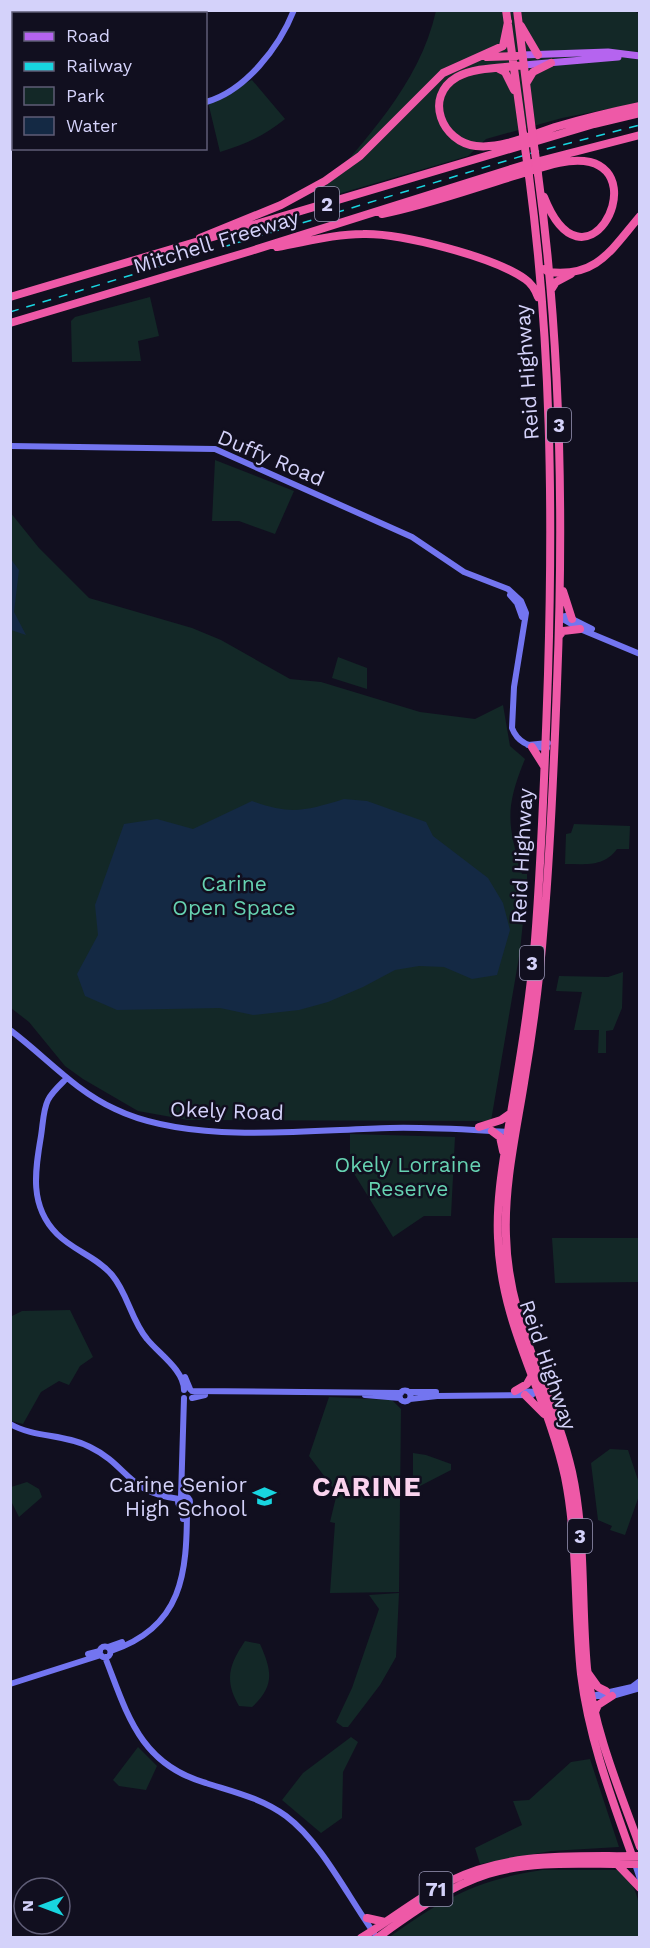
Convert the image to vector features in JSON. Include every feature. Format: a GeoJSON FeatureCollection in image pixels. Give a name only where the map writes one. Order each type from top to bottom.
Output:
{"type":"FeatureCollection","features":[{"type":"Feature","properties":{"kind":"highway","name":"Reid Highway"},"geometry":{"type":"LineString","coordinates":[[506,10],[529,176],[542,303],[550,434],[550,602],[545,767],[534,952],[511,1113],[512,1130],[506,1212],[508,1268],[518,1319],[534,1374],[533,1393],[548,1420],[561,1463],[569,1506],[590,1725],[625,1837],[636,1860]]}},
{"type":"Feature","properties":{"kind":"highway","name":"Reid Highway"},"geometry":{"type":"LineString","coordinates":[[517,10],[540,188],[557,368],[561,566],[555,746],[542,946],[532,1031],[512,1130],[504,1155],[498,1206],[499,1261],[508,1311],[534,1374],[549,1400],[564,1443],[576,1496],[585,1675]]}},
{"type":"Feature","properties":{"kind":"highway"},"geometry":{"type":"LineString","coordinates":[[518,20],[538,55]]}},
{"type":"Feature","properties":{"kind":"highway"},"geometry":{"type":"LineString","coordinates":[[162,253],[270,210],[325,181],[360,156],[443,73],[503,46],[508,22]]}},
{"type":"Feature","properties":{"kind":"highway"},"geometry":{"type":"LineString","coordinates":[[480,57],[522,56]]}},
{"type":"Feature","properties":{"kind":"highway"},"geometry":{"type":"LineString","coordinates":[[527,86],[533,72],[551,63]]}},
{"type":"Feature","properties":{"kind":"highway"},"geometry":{"type":"LineString","coordinates":[[524,65],[459,76],[444,90],[439,106],[439,116],[443,125],[460,142],[469,145],[492,146],[598,115],[639,106]]}},
{"type":"Feature","properties":{"kind":"highway"},"geometry":{"type":"LineString","coordinates":[[497,69],[507,74],[517,97]]}},
{"type":"Feature","properties":{"kind":"highway","name":"Mitchell Freeway"},"geometry":{"type":"LineString","coordinates":[[10,297],[585,126],[639,113]]}},
{"type":"Feature","properties":{"kind":"highway","name":"Mitchell Freeway"},"geometry":{"type":"LineString","coordinates":[[10,323],[555,156],[639,135]]}},
{"type":"Feature","properties":{"kind":"highway"},"geometry":{"type":"LineString","coordinates":[[339,222],[397,211],[567,161],[584,161],[606,168],[618,180],[622,202],[618,216],[605,231],[583,236],[568,232],[552,216],[540,188]]}},
{"type":"Feature","properties":{"kind":"highway"},"geometry":{"type":"LineString","coordinates":[[550,294],[556,282],[596,264],[639,216]]}},
{"type":"Feature","properties":{"kind":"highway"},"geometry":{"type":"LineString","coordinates":[[251,251],[339,235],[387,235],[414,239],[512,271],[531,284],[542,303]]}},
{"type":"Feature","properties":{"kind":"highway"},"geometry":{"type":"LineString","coordinates":[[537,256],[548,272],[572,273]]}},
{"type":"Feature","properties":{"kind":"highway"},"geometry":{"type":"LineString","coordinates":[[561,566],[563,594],[572,619]]}},
{"type":"Feature","properties":{"kind":"highway"},"geometry":{"type":"LineString","coordinates":[[550,602],[553,611],[560,617]]}},
{"type":"Feature","properties":{"kind":"highway"},"geometry":{"type":"LineString","coordinates":[[549,627],[554,618],[560,617]]}},
{"type":"Feature","properties":{"kind":"highway"},"geometry":{"type":"LineString","coordinates":[[559,636],[563,631],[580,629]]}},
{"type":"Feature","properties":{"kind":"highway"},"geometry":{"type":"LineString","coordinates":[[530,746],[545,767]]}},
{"type":"Feature","properties":{"kind":"highway"},"geometry":{"type":"LineString","coordinates":[[476,1127],[501,1120],[511,1113]]}},
{"type":"Feature","properties":{"kind":"highway"},"geometry":{"type":"LineString","coordinates":[[492,1131],[500,1137],[504,1155]]}},
{"type":"Feature","properties":{"kind":"highway"},"geometry":{"type":"LineString","coordinates":[[515,1391],[527,1384],[534,1374]]}},
{"type":"Feature","properties":{"kind":"highway"},"geometry":{"type":"LineString","coordinates":[[585,1675],[609,1694],[598,1705],[595,1714]]}},
{"type":"Feature","properties":{"kind":"highway"},"geometry":{"type":"LineString","coordinates":[[585,1675],[595,1714],[639,1847]]}},
{"type":"Feature","properties":{"kind":"highway"},"geometry":{"type":"LineString","coordinates":[[590,1725],[592,1696]]}},
{"type":"Feature","properties":{"kind":"highway"},"geometry":{"type":"LineString","coordinates":[[632,1825],[639,1836]]}},
{"type":"Feature","properties":{"kind":"highway"},"geometry":{"type":"LineString","coordinates":[[608,1856],[622,1848],[625,1837]]}},
{"type":"Feature","properties":{"kind":"highway","name":"71"},"geometry":{"type":"LineString","coordinates":[[376,1934],[384,1922],[442,1885],[486,1867],[519,1859],[608,1856],[636,1860]]}},
{"type":"Feature","properties":{"kind":"highway","name":"71"},"geometry":{"type":"LineString","coordinates":[[360,1938],[376,1934],[437,1897],[488,1874],[554,1864],[615,1864],[636,1860]]}},
{"type":"Feature","properties":{"kind":"highway"},"geometry":{"type":"LineString","coordinates":[[615,1864],[625,1870],[639,1888]]}},
{"type":"Feature","properties":{"kind":"highway"},"geometry":{"type":"LineString","coordinates":[[360,1938],[367,1920],[384,1922]]}},
{"type":"Feature","properties":{"kind":"main road"},"geometry":{"type":"LineString","coordinates":[[522,56],[608,52],[639,56]]}},
{"type":"Feature","properties":{"kind":"main road"},"geometry":{"type":"LineString","coordinates":[[524,65],[639,56]]}},
{"type":"Feature","properties":{"kind":"street"},"geometry":{"type":"LineString","coordinates":[[207,101],[243,83],[282,35],[294,10]]}},
{"type":"Feature","properties":{"kind":"street","name":"Duffy Road"},"geometry":{"type":"LineString","coordinates":[[10,446],[214,449],[412,537],[464,572],[508,589],[521,601],[526,613],[511,720],[516,737],[530,746]]}},
{"type":"Feature","properties":{"kind":"street"},"geometry":{"type":"LineString","coordinates":[[560,617],[572,619],[639,652]]}},
{"type":"Feature","properties":{"kind":"street"},"geometry":{"type":"LineString","coordinates":[[560,617],[580,629],[639,652]]}},
{"type":"Feature","properties":{"kind":"street"},"geometry":{"type":"LineString","coordinates":[[530,746],[555,746]]}},
{"type":"Feature","properties":{"kind":"street","name":"Okely Road"},"geometry":{"type":"LineString","coordinates":[[10,1030],[67,1080],[116,1110],[161,1126],[184,1130],[476,1127],[512,1130]]}},
{"type":"Feature","properties":{"kind":"street"},"geometry":{"type":"LineString","coordinates":[[10,1682],[105,1653],[145,1628],[164,1609],[172,1596],[182,1562],[189,1394],[183,1374],[142,1328],[115,1275],[104,1263],[60,1232],[42,1202],[38,1170],[49,1109],[53,1098],[67,1080]]}},
{"type":"Feature","properties":{"kind":"street","name":"Okely Road"},"geometry":{"type":"LineString","coordinates":[[476,1127],[492,1131],[512,1130]]}},
{"type":"Feature","properties":{"kind":"street"},"geometry":{"type":"LineString","coordinates":[[189,1394],[401,1395],[404,1401],[410,1396],[515,1391],[533,1393],[549,1400]]}},
{"type":"Feature","properties":{"kind":"street"},"geometry":{"type":"LineString","coordinates":[[410,1396],[533,1393]]}},
{"type":"Feature","properties":{"kind":"street"},"geometry":{"type":"LineString","coordinates":[[10,1426],[37,1438],[83,1447],[104,1460],[140,1492],[162,1501],[183,1502]]}},
{"type":"Feature","properties":{"kind":"street"},"geometry":{"type":"LineString","coordinates":[[105,1653],[130,1724],[155,1755],[183,1775],[259,1800],[286,1816],[308,1837],[376,1934]]}},
{"type":"Feature","properties":{"kind":"street"},"geometry":{"type":"LineString","coordinates":[[609,1694],[632,1687],[639,1681]]}},
{"type":"Feature","properties":{"kind":"street"},"geometry":{"type":"LineString","coordinates":[[592,1696],[639,1688]]}},
{"type":"Feature","properties":{"kind":"street"},"geometry":{"type":"LineString","coordinates":[[636,1860],[639,1880]]}},
{"type":"Feature","properties":{"kind":"green space"},"geometry":{"type":"Polygon","coordinates":[[[633,10],[639,14],[639,103],[562,118],[486,139],[468,156],[321,199],[316,198],[371,133],[403,88],[417,64],[436,11],[633,10]]]}},
{"type":"Feature","properties":{"kind":"green space"},"geometry":{"type":"Polygon","coordinates":[[[252,80],[285,119],[254,139],[220,152],[208,102],[252,80]]]}},
{"type":"Feature","properties":{"kind":"green space"},"geometry":{"type":"Polygon","coordinates":[[[150,297],[159,336],[138,341],[141,361],[72,362],[71,321],[75,317],[150,297]]]}},
{"type":"Feature","properties":{"kind":"green space"},"geometry":{"type":"Polygon","coordinates":[[[215,460],[294,491],[275,534],[239,521],[212,521],[215,460]]]}},
{"type":"Feature","properties":{"kind":"green space","name":"Carine Open Space"},"geometry":{"type":"Polygon","coordinates":[[[10,512],[39,548],[89,598],[192,628],[221,640],[290,679],[321,682],[420,712],[475,719],[503,705],[510,746],[525,759],[514,790],[510,816],[513,841],[522,874],[527,874],[527,882],[520,951],[491,1121],[188,1120],[138,1111],[65,1066],[29,1022],[11,1008],[10,512]]]}},
{"type":"Feature","properties":{"kind":"green space"},"geometry":{"type":"Polygon","coordinates":[[[338,657],[367,668],[367,689],[332,678],[338,657]]]}},
{"type":"Feature","properties":{"kind":"green space"},"geometry":{"type":"Polygon","coordinates":[[[574,824],[630,826],[629,849],[617,849],[600,862],[565,864],[566,834],[571,833],[574,824]]]}},
{"type":"Feature","properties":{"kind":"green space"},"geometry":{"type":"Polygon","coordinates":[[[623,972],[622,1008],[613,1030],[606,1031],[606,1053],[598,1053],[599,1030],[574,1030],[582,992],[556,991],[559,976],[608,977],[623,972]]]}},
{"type":"Feature","properties":{"kind":"green space","name":"Okely Lorraine Reserve"},"geometry":{"type":"Polygon","coordinates":[[[350,1134],[455,1137],[451,1216],[424,1216],[393,1237],[350,1167],[350,1134]]]}},
{"type":"Feature","properties":{"kind":"green space"},"geometry":{"type":"Polygon","coordinates":[[[552,1238],[639,1238],[639,1282],[555,1283],[552,1238]]]}},
{"type":"Feature","properties":{"kind":"green space"},"geometry":{"type":"Polygon","coordinates":[[[70,1310],[93,1357],[80,1366],[69,1385],[59,1381],[41,1392],[23,1424],[11,1421],[10,1317],[22,1311],[70,1310]]]}},
{"type":"Feature","properties":{"kind":"green space"},"geometry":{"type":"Polygon","coordinates":[[[329,1397],[392,1400],[401,1409],[399,1592],[330,1593],[335,1523],[330,1522],[337,1493],[309,1456],[329,1397]]]}},
{"type":"Feature","properties":{"kind":"green space"},"geometry":{"type":"Polygon","coordinates":[[[610,1449],[628,1450],[639,1483],[640,1493],[625,1535],[610,1530],[612,1526],[598,1520],[591,1463],[610,1449]]]}},
{"type":"Feature","properties":{"kind":"green space"},"geometry":{"type":"Polygon","coordinates":[[[413,1453],[451,1464],[451,1470],[420,1486],[413,1485],[413,1453]]]}},
{"type":"Feature","properties":{"kind":"green space"},"geometry":{"type":"Polygon","coordinates":[[[27,1482],[39,1489],[42,1497],[19,1517],[11,1501],[11,1487],[27,1482]]]}},
{"type":"Feature","properties":{"kind":"green space"},"geometry":{"type":"Polygon","coordinates":[[[399,1593],[396,1657],[380,1685],[348,1727],[343,1727],[336,1722],[352,1688],[379,1609],[369,1595],[399,1593]]]}},
{"type":"Feature","properties":{"kind":"green space"},"geometry":{"type":"Polygon","coordinates":[[[245,1641],[260,1644],[269,1670],[265,1692],[252,1707],[239,1706],[230,1680],[232,1665],[245,1641]]]}},
{"type":"Feature","properties":{"kind":"green space"},"geometry":{"type":"Polygon","coordinates":[[[351,1737],[358,1742],[343,1772],[342,1818],[321,1833],[282,1800],[303,1773],[351,1737]]]}},
{"type":"Feature","properties":{"kind":"green space"},"geometry":{"type":"Polygon","coordinates":[[[138,1747],[157,1766],[146,1790],[119,1786],[113,1780],[138,1747]]]}},
{"type":"Feature","properties":{"kind":"green space"},"geometry":{"type":"Polygon","coordinates":[[[590,1759],[619,1847],[551,1851],[480,1864],[475,1848],[522,1825],[513,1801],[529,1800],[571,1762],[590,1759]]]}},
{"type":"Feature","properties":{"kind":"green space"},"geometry":{"type":"Polygon","coordinates":[[[542,1870],[619,1870],[636,1893],[639,1908],[639,1937],[388,1938],[426,1912],[461,1893],[498,1879],[542,1870]]]}},
{"type":"Feature","properties":{"kind":"water"},"geometry":{"type":"Polygon","coordinates":[[[10,558],[19,570],[14,612],[26,635],[11,630],[10,558]]]}},
{"type":"Feature","properties":{"kind":"water"},"geometry":{"type":"Polygon","coordinates":[[[344,799],[367,801],[426,822],[433,836],[488,878],[503,903],[510,930],[497,975],[472,979],[444,967],[419,966],[395,970],[328,1002],[299,1010],[253,1015],[220,1008],[117,1010],[85,996],[77,974],[98,935],[95,905],[124,824],[157,819],[193,829],[252,801],[277,808],[298,810],[344,799]]]}},
{"type":"Feature","properties":{"kind":"railway"},"geometry":{"type":"LineString","coordinates":[[10,312],[535,152],[640,125]]}},
{"type":"Feature","properties":{"kind":"place","name":"Carine Senior High School"},"geometry":{"type":"Point","coordinates":[265,1497]}},
{"type":"Feature","properties":{"kind":"district","name":"CARINE"},"geometry":{"type":"Point","coordinates":[367,1487]}}]}
